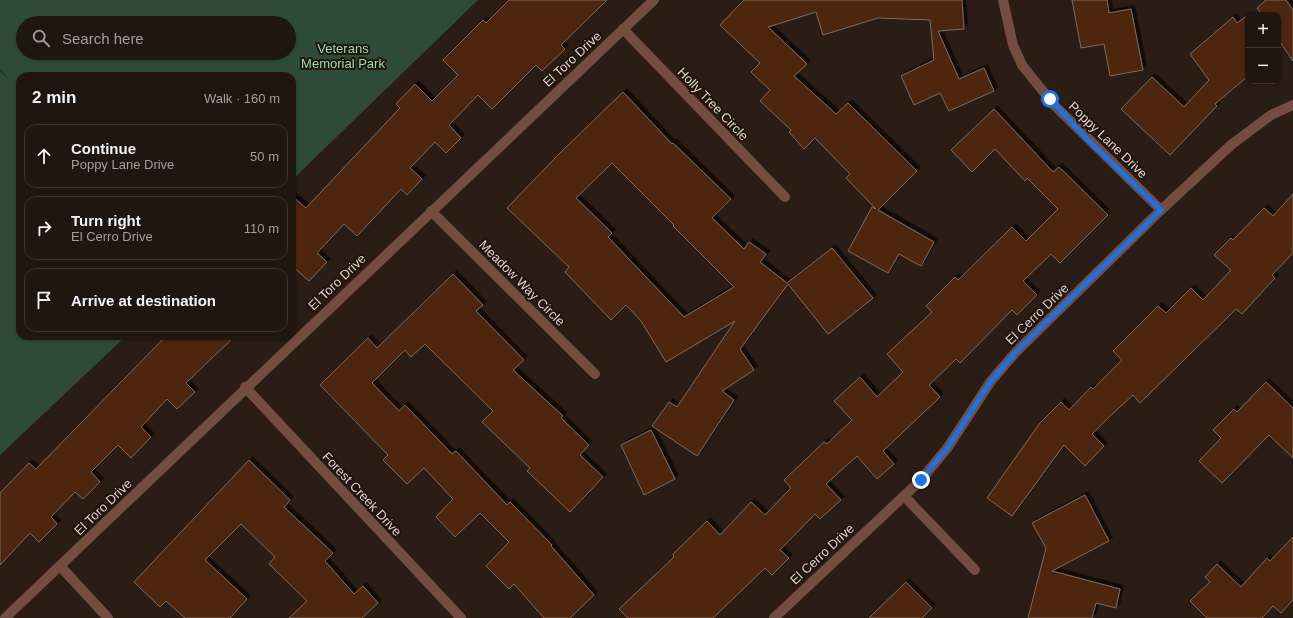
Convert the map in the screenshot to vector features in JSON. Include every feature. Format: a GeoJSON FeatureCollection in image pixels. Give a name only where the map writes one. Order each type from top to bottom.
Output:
{"type":"FeatureCollection","features":[{"type":"Feature","properties":{"kind":"street","name":"El Toro Drive"},"geometry":{"type":"LineString","coordinates":[[296,339],[654,0]]}},
{"type":"Feature","properties":{"kind":"street","name":"Poppy Lane Drive"},"geometry":{"type":"LineString","coordinates":[[1003,0],[1012,44],[1022,65],[1054,106],[1161,210]]}},
{"type":"Feature","properties":{"kind":"street","name":"Holly Tree Circle"},"geometry":{"type":"LineString","coordinates":[[623,29],[785,197]]}},
{"type":"Feature","properties":{"kind":"street","name":"El Cerro Drive"},"geometry":{"type":"LineString","coordinates":[[774,618],[921,480],[948,447],[991,381],[1015,353],[1161,210],[1231,145],[1271,115],[1293,105]]}},
{"type":"Feature","properties":{"kind":"street","name":"Meadow Way Circle"},"geometry":{"type":"LineString","coordinates":[[431,211],[595,374]]}},
{"type":"Feature","properties":{"kind":"street","name":"El Toro Drive"},"geometry":{"type":"LineString","coordinates":[[5,618],[295,340]]}},
{"type":"Feature","properties":{"kind":"street","name":"Forest Creek Drive"},"geometry":{"type":"LineString","coordinates":[[245,387],[461,618]]}},
{"type":"Feature","properties":{"kind":"street"},"geometry":{"type":"LineString","coordinates":[[904,496],[975,570]]}},
{"type":"Feature","properties":{"kind":"street"},"geometry":{"type":"LineString","coordinates":[[60,566],[108,618]]}},
{"type":"Feature","properties":{"kind":"green space","name":"Veterans Memorial Park"},"geometry":{"type":"Polygon","coordinates":[[[0,0],[478,0],[296,176],[296,72],[16,72],[16,340],[122,340],[0,455],[0,71],[10,81],[0,70],[0,0]]]}},
{"type":"Feature","properties":{"kind":"building"},"geometry":{"type":"Polygon","coordinates":[[[509,0],[607,0],[561,45],[565,49],[542,71],[536,65],[492,109],[478,95],[449,125],[461,138],[446,153],[435,142],[410,168],[422,179],[407,195],[401,189],[357,236],[344,224],[317,253],[327,262],[309,281],[296,270],[296,199],[306,208],[400,108],[396,104],[415,84],[432,101],[458,75],[443,60],[483,20],[486,23],[509,0]]]}},
{"type":"Feature","properties":{"kind":"building"},"geometry":{"type":"Polygon","coordinates":[[[744,0],[962,0],[964,29],[938,31],[959,79],[984,68],[994,91],[949,111],[940,93],[914,105],[901,76],[934,60],[930,20],[878,18],[823,35],[816,12],[768,27],[807,64],[794,76],[836,114],[848,103],[917,171],[878,210],[934,242],[921,266],[899,254],[888,273],[848,251],[872,207],[876,209],[846,178],[850,174],[815,138],[804,149],[789,132],[791,130],[760,101],[770,90],[751,72],[760,63],[720,25],[744,0]]]}},
{"type":"Feature","properties":{"kind":"building"},"geometry":{"type":"Polygon","coordinates":[[[1072,0],[1107,0],[1109,13],[1131,9],[1143,70],[1110,76],[1104,44],[1081,48],[1072,0]]]}},
{"type":"Feature","properties":{"kind":"building"},"geometry":{"type":"Polygon","coordinates":[[[1266,0],[1286,0],[1293,10],[1293,61],[1281,43],[1281,12],[1260,12],[1257,8],[1266,0]]]}},
{"type":"Feature","properties":{"kind":"building"},"geometry":{"type":"Polygon","coordinates":[[[1233,17],[1237,23],[1245,17],[1245,79],[1215,104],[1217,106],[1170,155],[1121,109],[1152,77],[1184,107],[1209,80],[1190,54],[1233,17]]]}},
{"type":"Feature","properties":{"kind":"building"},"geometry":{"type":"Polygon","coordinates":[[[623,92],[672,144],[673,143],[731,199],[712,218],[744,249],[749,242],[766,254],[760,262],[787,283],[832,248],[873,298],[828,334],[788,284],[740,349],[754,370],[722,391],[734,400],[697,456],[652,426],[669,402],[677,407],[735,321],[666,362],[641,321],[626,305],[611,320],[565,272],[569,267],[507,208],[559,154],[623,92]],[[612,163],[576,198],[612,233],[608,237],[684,317],[734,287],[673,226],[674,225],[612,163]]]}},
{"type":"Feature","properties":{"kind":"building"},"geometry":{"type":"Polygon","coordinates":[[[994,109],[1053,172],[1059,167],[1108,215],[1060,263],[1051,254],[1023,281],[1037,295],[1017,315],[1012,310],[960,363],[956,359],[929,385],[940,397],[883,451],[894,464],[877,479],[857,456],[826,484],[841,500],[820,519],[815,514],[780,550],[789,558],[772,575],[765,568],[713,618],[628,618],[619,609],[674,557],[673,554],[707,521],[720,535],[751,502],[765,515],[791,488],[784,480],[824,442],[827,444],[852,420],[834,401],[860,377],[877,397],[903,372],[887,354],[932,312],[926,306],[955,277],[958,280],[1012,227],[1026,241],[1058,209],[1027,178],[1025,181],[995,149],[972,172],[951,150],[994,109]]]}},
{"type":"Feature","properties":{"kind":"building"},"geometry":{"type":"Polygon","coordinates":[[[1293,194],[1293,253],[1272,275],[1275,278],[1242,314],[1236,309],[1140,403],[1133,395],[1110,416],[1092,434],[1104,446],[1085,466],[1064,445],[1012,516],[987,498],[1040,423],[1061,402],[1069,410],[1091,387],[1093,389],[1122,360],[1113,351],[1158,306],[1166,313],[1191,288],[1203,300],[1231,270],[1214,255],[1231,238],[1233,240],[1264,208],[1273,216],[1293,194]]]}},
{"type":"Feature","properties":{"kind":"building"},"geometry":{"type":"Polygon","coordinates":[[[453,274],[483,305],[476,311],[524,360],[513,370],[563,416],[561,418],[589,445],[580,455],[603,477],[570,512],[527,471],[530,468],[482,422],[493,411],[425,344],[411,357],[405,350],[372,383],[399,411],[405,405],[452,454],[456,451],[507,505],[510,502],[552,545],[551,546],[594,595],[570,618],[544,618],[514,584],[509,589],[486,566],[509,542],[480,513],[455,537],[436,517],[453,499],[424,468],[407,484],[383,460],[388,455],[320,385],[368,338],[377,348],[453,274]]]}},
{"type":"Feature","properties":{"kind":"building"},"geometry":{"type":"Polygon","coordinates":[[[162,340],[231,340],[186,383],[195,392],[177,409],[167,399],[141,427],[151,437],[131,458],[118,445],[91,472],[100,482],[83,499],[75,492],[51,517],[57,524],[39,542],[30,533],[0,565],[0,493],[29,463],[36,469],[162,340]]]}},
{"type":"Feature","properties":{"kind":"building"},"geometry":{"type":"Polygon","coordinates":[[[1266,382],[1293,408],[1293,458],[1269,435],[1222,483],[1199,461],[1221,438],[1213,430],[1234,409],[1237,412],[1266,382]]]}},
{"type":"Feature","properties":{"kind":"building"},"geometry":{"type":"Polygon","coordinates":[[[651,430],[675,479],[644,495],[621,445],[651,430]]]}},
{"type":"Feature","properties":{"kind":"building"},"geometry":{"type":"Polygon","coordinates":[[[249,460],[290,500],[284,507],[333,553],[325,561],[354,594],[363,586],[378,603],[362,618],[289,618],[307,601],[269,564],[275,557],[241,524],[205,560],[247,599],[230,618],[185,618],[166,601],[160,607],[134,582],[249,460]]]}},
{"type":"Feature","properties":{"kind":"building"},"geometry":{"type":"Polygon","coordinates":[[[1085,495],[1109,541],[1052,571],[1120,589],[1116,608],[1096,603],[1092,618],[1028,618],[1046,548],[1032,523],[1085,495]]]}},
{"type":"Feature","properties":{"kind":"building"},"geometry":{"type":"Polygon","coordinates":[[[1293,537],[1293,600],[1281,613],[1273,606],[1262,618],[1207,618],[1190,601],[1210,582],[1205,577],[1217,564],[1241,587],[1267,558],[1270,561],[1293,537]]]}},
{"type":"Feature","properties":{"kind":"building"},"geometry":{"type":"Polygon","coordinates":[[[906,582],[932,608],[922,618],[869,618],[906,582]]]}},
{"type":"Feature","properties":{"kind":"route"},"geometry":{"type":"LineString","coordinates":[[921,480],[948,447],[991,381],[1015,353],[1127,245],[1161,210],[1054,106],[1050,99]]}}]}
